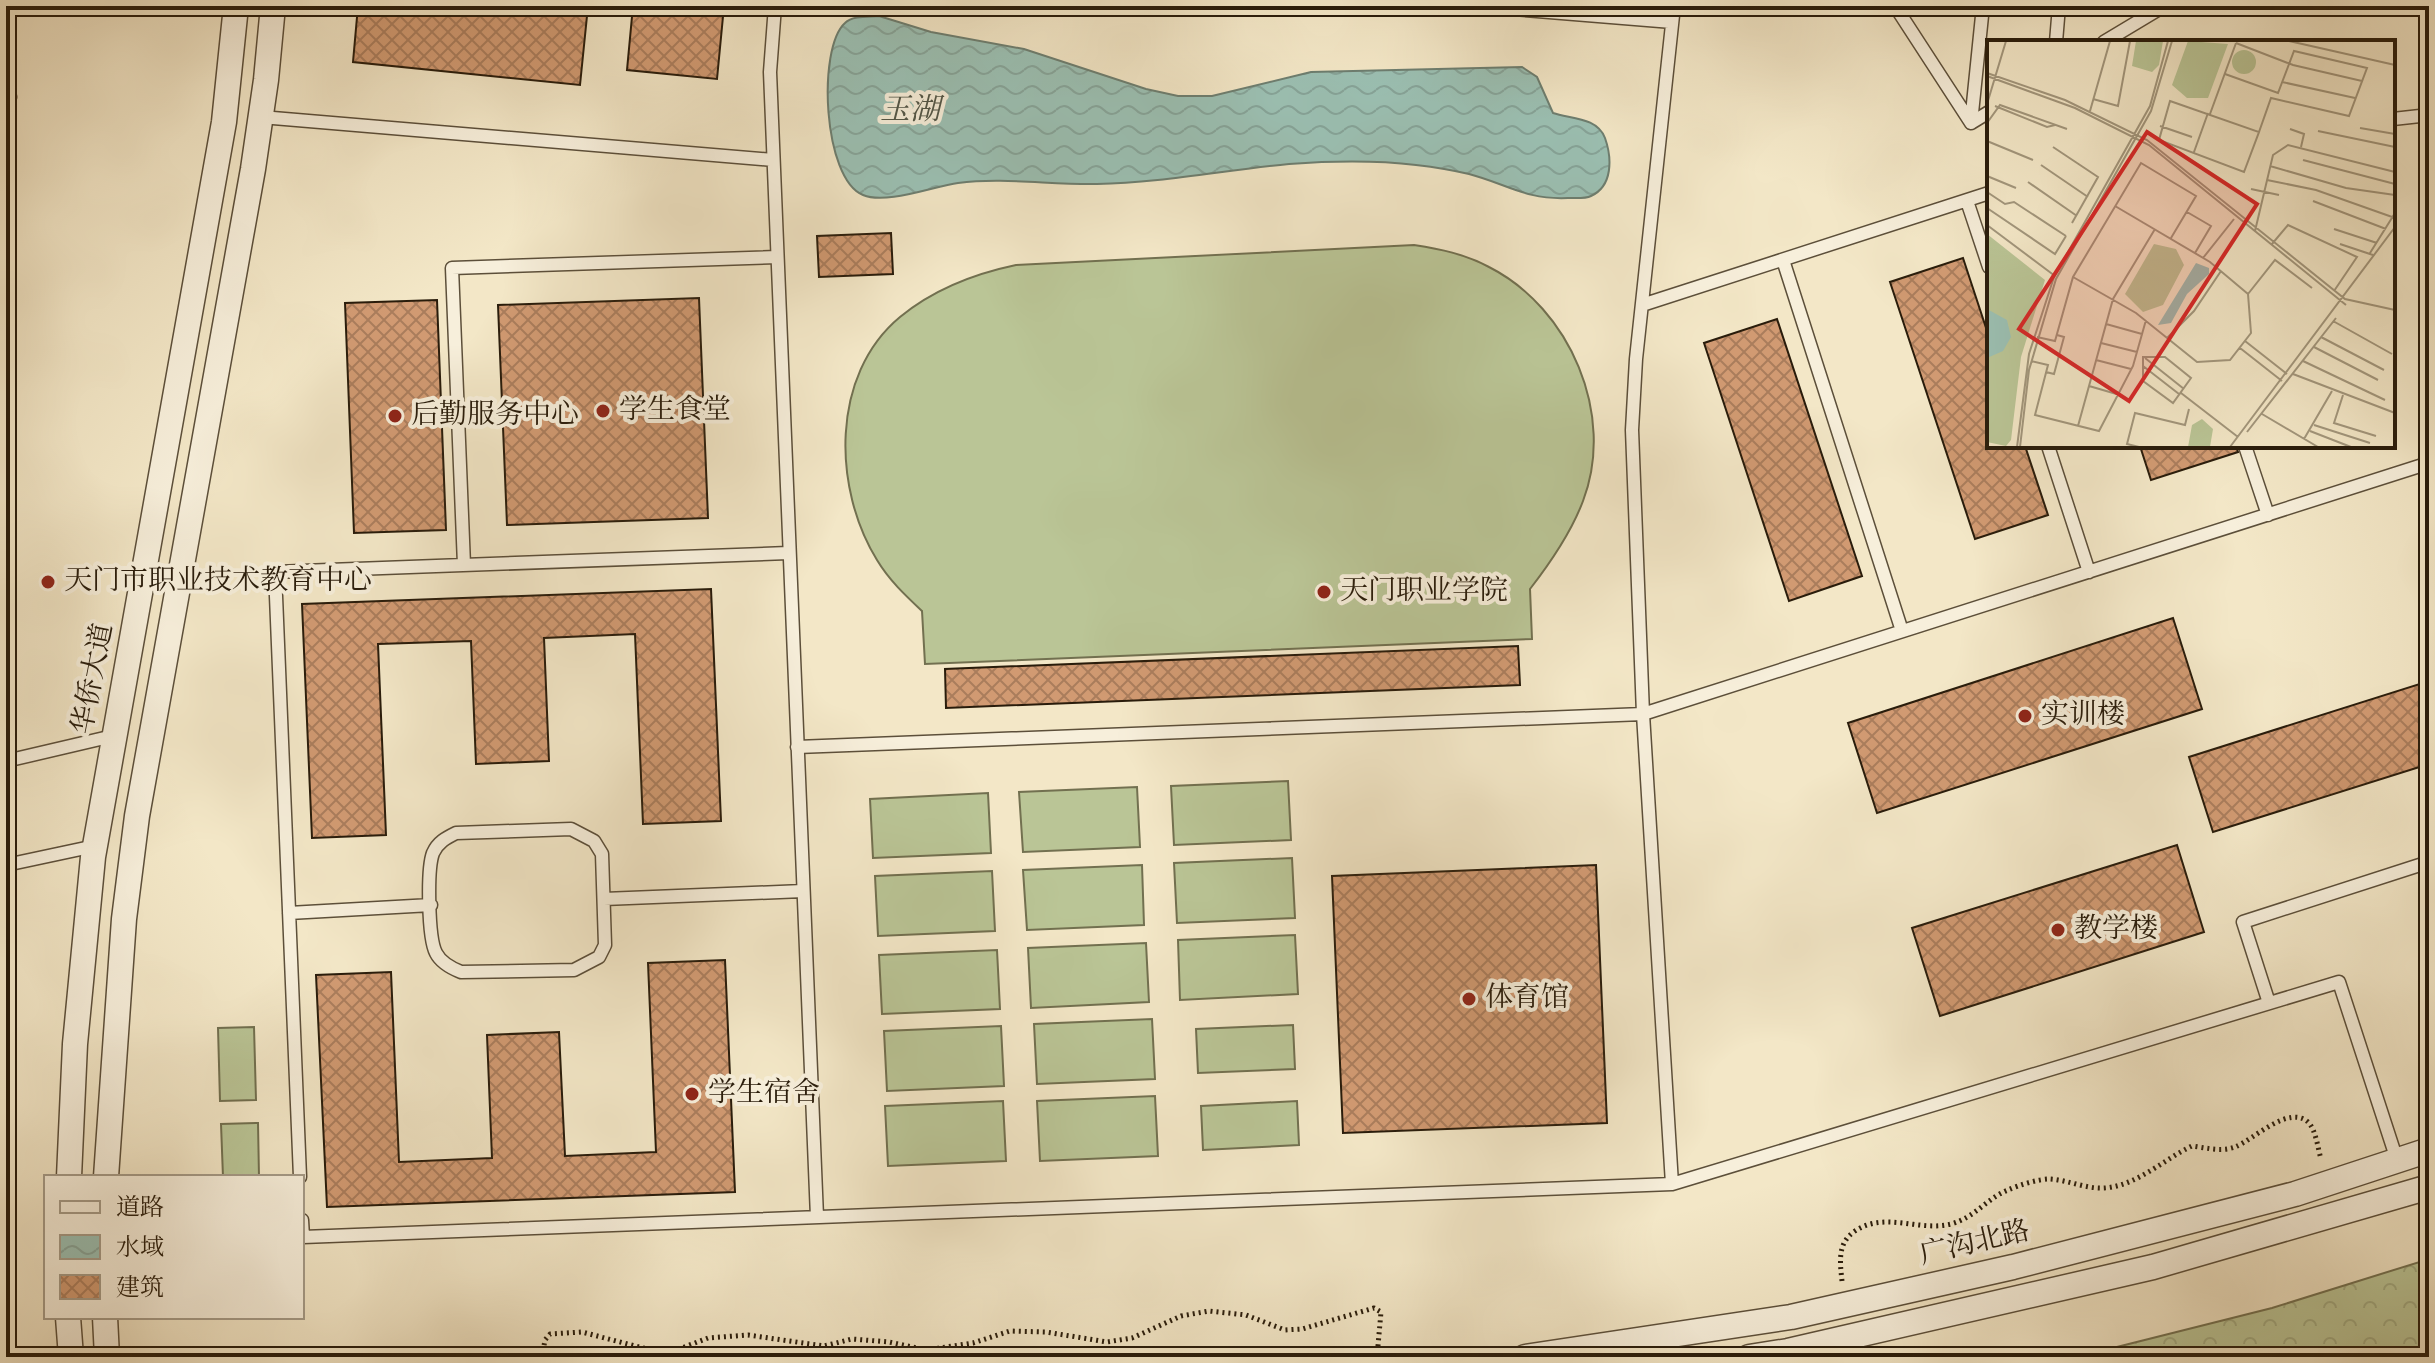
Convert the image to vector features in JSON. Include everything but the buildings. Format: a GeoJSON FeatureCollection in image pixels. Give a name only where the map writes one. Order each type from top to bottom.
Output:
{"type":"FeatureCollection","features":[{"type":"Feature","properties":{"kind":"street","name":"华侨大道"},"geometry":{"type":"LineString","coordinates":[[69,1175],[83,942],[95,846],[224,122],[236,6]]}},
{"type":"Feature","properties":{"kind":"street"},"geometry":{"type":"LineString","coordinates":[[106,1175],[124,919],[137,816],[261,117],[273,6]]}},
{"type":"Feature","properties":{"kind":"street","name":"广沟北路"},"geometry":{"type":"LineString","coordinates":[[1525,1357],[1781,1319],[1845,1305],[2147,1234],[2329,1183],[2429,1150]]}},
{"type":"Feature","properties":{"kind":"street"},"geometry":{"type":"LineString","coordinates":[[1781,1319],[1771,1355],[2153,1267],[2429,1187]]}},
{"type":"Feature","properties":{"kind":"street"},"geometry":{"type":"LineString","coordinates":[[68,1319],[71,1357]]}},
{"type":"Feature","properties":{"kind":"street"},"geometry":{"type":"LineString","coordinates":[[105,1319],[107,1357]]}},
{"type":"Feature","properties":{"kind":"lane"},"geometry":{"type":"LineString","coordinates":[[775,6],[770,72],[773,160],[817,1217]]}},
{"type":"Feature","properties":{"kind":"lane"},"geometry":{"type":"LineString","coordinates":[[1476,6],[1672,22]]}},
{"type":"Feature","properties":{"kind":"lane"},"geometry":{"type":"LineString","coordinates":[[1672,1184],[1643,714],[1632,430],[1674,6]]}},
{"type":"Feature","properties":{"kind":"lane"},"geometry":{"type":"LineString","coordinates":[[1895,6],[1971,123]]}},
{"type":"Feature","properties":{"kind":"lane"},"geometry":{"type":"LineString","coordinates":[[1971,123],[1983,6]]}},
{"type":"Feature","properties":{"kind":"lane"},"geometry":{"type":"LineString","coordinates":[[2056,40],[2059,6]]}},
{"type":"Feature","properties":{"kind":"lane"},"geometry":{"type":"LineString","coordinates":[[2107,40],[2164,6]]}},
{"type":"Feature","properties":{"kind":"lane"},"geometry":{"type":"LineString","coordinates":[[1971,123],[1987,113]]}},
{"type":"Feature","properties":{"kind":"lane"},"geometry":{"type":"LineString","coordinates":[[2395,119],[2429,115]]}},
{"type":"Feature","properties":{"kind":"lane"},"geometry":{"type":"LineString","coordinates":[[261,117],[773,160]]}},
{"type":"Feature","properties":{"kind":"lane"},"geometry":{"type":"LineString","coordinates":[[1642,305],[1987,194]]}},
{"type":"Feature","properties":{"kind":"lane"},"geometry":{"type":"LineString","coordinates":[[1967,201],[1987,261]]}},
{"type":"Feature","properties":{"kind":"lane"},"geometry":{"type":"LineString","coordinates":[[464,565],[452,268],[777,257]]}},
{"type":"Feature","properties":{"kind":"lane"},"geometry":{"type":"LineString","coordinates":[[1783,260],[1902,631]]}},
{"type":"Feature","properties":{"kind":"lane"},"geometry":{"type":"LineString","coordinates":[[2049,448],[2089,572]]}},
{"type":"Feature","properties":{"kind":"lane"},"geometry":{"type":"LineString","coordinates":[[2246,448],[2268,515]]}},
{"type":"Feature","properties":{"kind":"lane"},"geometry":{"type":"LineString","coordinates":[[797,747],[1643,714],[2429,463]]}},
{"type":"Feature","properties":{"kind":"lane"},"geometry":{"type":"LineString","coordinates":[[300,1175],[275,572],[788,553]]}},
{"type":"Feature","properties":{"kind":"lane"},"geometry":{"type":"LineString","coordinates":[[6,761],[113,736]]}},
{"type":"Feature","properties":{"kind":"lane"},"geometry":{"type":"LineString","coordinates":[[571,829],[594,841],[602,854],[605,945],[599,957],[574,970],[461,972],[446,965],[436,954],[432,939],[431,905],[430,863],[434,850],[443,839],[456,833],[571,829]]}},
{"type":"Feature","properties":{"kind":"lane"},"geometry":{"type":"LineString","coordinates":[[6,865],[95,846]]}},
{"type":"Feature","properties":{"kind":"lane"},"geometry":{"type":"LineString","coordinates":[[2269,1003],[2243,922],[2429,862]]}},
{"type":"Feature","properties":{"kind":"lane"},"geometry":{"type":"LineString","coordinates":[[604,899],[803,891]]}},
{"type":"Feature","properties":{"kind":"lane"},"geometry":{"type":"LineString","coordinates":[[289,913],[431,905]]}},
{"type":"Feature","properties":{"kind":"lane"},"geometry":{"type":"LineString","coordinates":[[304,1237],[1672,1184],[2339,982],[2397,1160]]}},
{"type":"Feature","properties":{"kind":"path"},"geometry":{"type":"LineString","coordinates":[[1845,1305],[1839,1257],[1845,1240],[1855,1231],[1873,1223],[1898,1221],[1947,1225],[1971,1217],[2006,1190],[2048,1179],[2104,1188],[2129,1183],[2192,1146],[2217,1150],[2236,1147],[2280,1120],[2302,1119],[2310,1125],[2329,1183]]}},
{"type":"Feature","properties":{"kind":"path"},"geometry":{"type":"LineString","coordinates":[[542,1357],[545,1340],[550,1334],[582,1332],[671,1352],[708,1338],[748,1335],[824,1346],[852,1339],[889,1342],[926,1350],[973,1343],[1010,1331],[1046,1332],[1107,1342],[1132,1338],[1181,1316],[1209,1311],[1246,1315],[1285,1330],[1302,1329],[1374,1308],[1381,1312],[1377,1357]]}},
{"type":"Feature","properties":{"kind":"green space"},"geometry":{"type":"Polygon","coordinates":[[[1414,245],[1471,259],[1518,285],[1563,336],[1579,367],[1589,400],[1594,434],[1592,468],[1573,524],[1530,589],[1532,639],[925,664],[922,611],[892,581],[862,532],[846,467],[850,401],[861,369],[877,341],[900,317],[926,298],[955,284],[1016,265],[1414,245]]]}},
{"type":"Feature","properties":{"kind":"green space"},"geometry":{"type":"Polygon","coordinates":[[[1288,781],[1291,840],[1174,845],[1171,786],[1288,781]]]}},
{"type":"Feature","properties":{"kind":"green space"},"geometry":{"type":"Polygon","coordinates":[[[1137,787],[1140,847],[1023,852],[1019,792],[1137,787]]]}},
{"type":"Feature","properties":{"kind":"green space"},"geometry":{"type":"Polygon","coordinates":[[[988,793],[991,853],[873,858],[870,799],[988,793]]]}},
{"type":"Feature","properties":{"kind":"green space"},"geometry":{"type":"Polygon","coordinates":[[[1292,858],[1295,918],[1177,923],[1174,863],[1292,858]]]}},
{"type":"Feature","properties":{"kind":"green space"},"geometry":{"type":"Polygon","coordinates":[[[1142,865],[1144,925],[1027,930],[1023,870],[1142,865]]]}},
{"type":"Feature","properties":{"kind":"green space"},"geometry":{"type":"Polygon","coordinates":[[[992,871],[995,931],[878,936],[875,876],[992,871]]]}},
{"type":"Feature","properties":{"kind":"green space"},"geometry":{"type":"Polygon","coordinates":[[[1295,935],[1298,994],[1180,1000],[1178,940],[1295,935]]]}},
{"type":"Feature","properties":{"kind":"green space"},"geometry":{"type":"Polygon","coordinates":[[[1146,943],[1149,1002],[1031,1008],[1028,948],[1146,943]]]}},
{"type":"Feature","properties":{"kind":"green space"},"geometry":{"type":"Polygon","coordinates":[[[997,950],[1000,1009],[882,1014],[879,955],[997,950]]]}},
{"type":"Feature","properties":{"kind":"green space"},"geometry":{"type":"Polygon","coordinates":[[[1152,1019],[1155,1079],[1037,1084],[1034,1024],[1152,1019]]]}},
{"type":"Feature","properties":{"kind":"green space"},"geometry":{"type":"Polygon","coordinates":[[[1293,1025],[1295,1069],[1198,1073],[1196,1029],[1293,1025]]]}},
{"type":"Feature","properties":{"kind":"green space"},"geometry":{"type":"Polygon","coordinates":[[[1001,1026],[1004,1086],[887,1091],[884,1031],[1001,1026]]]}},
{"type":"Feature","properties":{"kind":"green space"},"geometry":{"type":"Polygon","coordinates":[[[254,1027],[256,1100],[220,1101],[218,1028],[254,1027]]]}},
{"type":"Feature","properties":{"kind":"green space"},"geometry":{"type":"Polygon","coordinates":[[[1155,1096],[1158,1156],[1040,1161],[1037,1101],[1155,1096]]]}},
{"type":"Feature","properties":{"kind":"green space"},"geometry":{"type":"Polygon","coordinates":[[[1003,1101],[1006,1161],[888,1166],[885,1106],[1003,1101]]]}},
{"type":"Feature","properties":{"kind":"green space"},"geometry":{"type":"Polygon","coordinates":[[[1297,1101],[1299,1145],[1203,1150],[1201,1106],[1297,1101]]]}},
{"type":"Feature","properties":{"kind":"green space"},"geometry":{"type":"Polygon","coordinates":[[[258,1123],[259,1175],[223,1175],[221,1124],[258,1123]]]}},
{"type":"Feature","properties":{"kind":"green space"},"geometry":{"type":"Polygon","coordinates":[[[2429,1259],[2429,1357],[2077,1357],[2272,1308],[2429,1259]]]}},
{"type":"Feature","properties":{"kind":"water","name":"玉湖"},"geometry":{"type":"Polygon","coordinates":[[[879,16],[931,32],[1024,49],[1146,89],[1178,96],[1212,96],[1311,72],[1522,67],[1537,77],[1553,113],[1590,122],[1601,131],[1607,146],[1609,171],[1598,191],[1580,198],[1540,196],[1442,169],[1400,163],[1352,162],[1289,164],[1121,183],[975,181],[884,198],[863,195],[850,184],[839,165],[832,140],[828,112],[830,58],[836,37],[848,20],[879,16]]]}},
{"type":"Feature","properties":{"kind":"place","name":"学生食堂"},"geometry":{"type":"Point","coordinates":[603,411]}},
{"type":"Feature","properties":{"kind":"place","name":"后勤服务中心"},"geometry":{"type":"Point","coordinates":[395,416]}},
{"type":"Feature","properties":{"kind":"place","name":"天门市职业技术教育中心"},"geometry":{"type":"Point","coordinates":[48,582]}},
{"type":"Feature","properties":{"kind":"place","name":"天门职业学院"},"geometry":{"type":"Point","coordinates":[1324,592]}},
{"type":"Feature","properties":{"kind":"place","name":"实训楼"},"geometry":{"type":"Point","coordinates":[2025,716]}},
{"type":"Feature","properties":{"kind":"place","name":"教学楼"},"geometry":{"type":"Point","coordinates":[2058,930]}},
{"type":"Feature","properties":{"kind":"place","name":"体育馆"},"geometry":{"type":"Point","coordinates":[1469,999]}},
{"type":"Feature","properties":{"kind":"place","name":"学生宿舍"},"geometry":{"type":"Point","coordinates":[692,1094]}}]}
